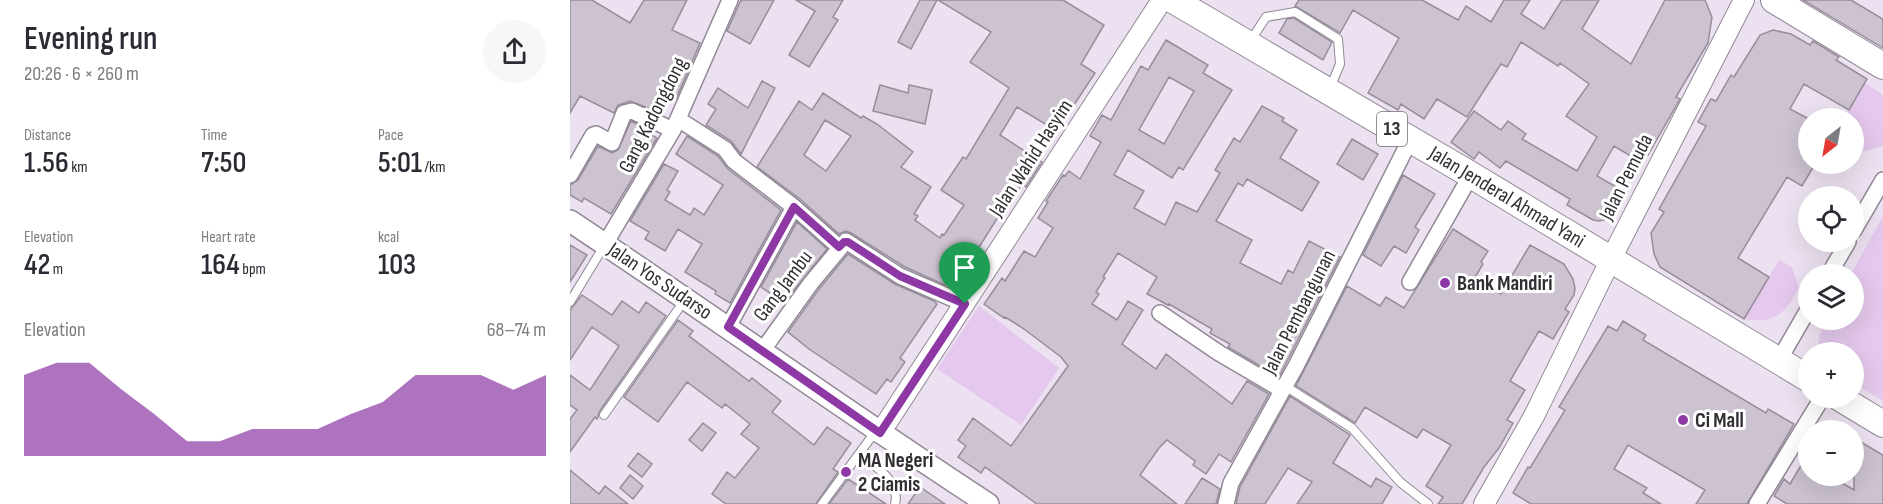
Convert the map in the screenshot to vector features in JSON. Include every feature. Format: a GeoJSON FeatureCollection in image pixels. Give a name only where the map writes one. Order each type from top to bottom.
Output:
{"type":"FeatureCollection","features":[{"type":"Feature","properties":{"kind":"highway","name":"Jalan Jenderal Ahmad Yani"},"geometry":{"type":"LineString","coordinates":[[1173,0],[1471,175],[1798,372]]}},
{"type":"Feature","properties":{"kind":"highway"},"geometry":{"type":"LineString","coordinates":[[1774,0],[1883,66]]}},
{"type":"Feature","properties":{"kind":"highway"},"geometry":{"type":"LineString","coordinates":[[1857,408],[1883,424]]}},
{"type":"Feature","properties":{"kind":"main road","name":"Jalan Yos Sudarso"},"geometry":{"type":"LineString","coordinates":[[570,221],[686,298],[878,432],[988,504]]}},
{"type":"Feature","properties":{"kind":"street","name":"Gang Kadongdong"},"geometry":{"type":"LineString","coordinates":[[605,244],[676,124],[730,0]]}},
{"type":"Feature","properties":{"kind":"street","name":"Jalan Wahid Hasyim"},"geometry":{"type":"LineString","coordinates":[[878,432],[965,304],[1162,0]]}},
{"type":"Feature","properties":{"kind":"street","name":"Jalan Pemuda"},"geometry":{"type":"LineString","coordinates":[[1484,504],[1534,416],[1611,259],[1744,0]]}},
{"type":"Feature","properties":{"kind":"street"},"geometry":{"type":"LineString","coordinates":[[570,175],[592,135],[596,134],[612,143],[624,113],[628,111],[653,120],[676,124],[725,149],[734,161],[794,207],[839,247]]}},
{"type":"Feature","properties":{"kind":"street","name":"Jalan Pembangunan"},"geometry":{"type":"LineString","coordinates":[[1226,504],[1231,483],[1284,388],[1410,140]]}},
{"type":"Feature","properties":{"kind":"street"},"geometry":{"type":"LineString","coordinates":[[1410,282],[1471,175]]}},
{"type":"Feature","properties":{"kind":"street"},"geometry":{"type":"LineString","coordinates":[[1864,213],[1883,180]]}},
{"type":"Feature","properties":{"kind":"street"},"geometry":{"type":"LineString","coordinates":[[728,327],[794,207]]}},
{"type":"Feature","properties":{"kind":"street","name":"Gang Jambu"},"geometry":{"type":"LineString","coordinates":[[762,351],[844,242],[848,242],[900,276],[965,304]]}},
{"type":"Feature","properties":{"kind":"street"},"geometry":{"type":"LineString","coordinates":[[1160,314],[1219,353],[1284,388]]}},
{"type":"Feature","properties":{"kind":"street"},"geometry":{"type":"LineString","coordinates":[[1779,360],[1798,328]]}},
{"type":"Feature","properties":{"kind":"street"},"geometry":{"type":"LineString","coordinates":[[1756,504],[1816,408]]}},
{"type":"Feature","properties":{"kind":"lane"},"geometry":{"type":"LineString","coordinates":[[1248,44],[1266,17],[1294,12],[1338,39],[1341,64],[1328,92]]}},
{"type":"Feature","properties":{"kind":"lane"},"geometry":{"type":"LineString","coordinates":[[570,302],[605,244]]}},
{"type":"Feature","properties":{"kind":"lane"},"geometry":{"type":"LineString","coordinates":[[604,415],[686,298]]}},
{"type":"Feature","properties":{"kind":"lane"},"geometry":{"type":"LineString","coordinates":[[1284,388],[1353,428],[1400,482],[1428,504]]}},
{"type":"Feature","properties":{"kind":"lane"},"geometry":{"type":"LineString","coordinates":[[822,504],[878,432]]}},
{"type":"Feature","properties":{"kind":"lane"},"geometry":{"type":"LineString","coordinates":[[860,454],[891,481],[895,489],[894,504]]}},
{"type":"Feature","properties":{"kind":"shaded area"},"geometry":{"type":"Polygon","coordinates":[[[1865,83],[1883,95],[1883,146],[1864,151],[1864,108],[1849,108],[1865,83]]]}},
{"type":"Feature","properties":{"kind":"shaded area"},"geometry":{"type":"Polygon","coordinates":[[[1883,216],[1883,401],[1864,389],[1864,342],[1819,342],[1822,330],[1864,330],[1864,264],[1857,264],[1883,216]]]}},
{"type":"Feature","properties":{"kind":"shaded area"},"geometry":{"type":"Polygon","coordinates":[[[1779,260],[1792,267],[1798,290],[1789,305],[1772,318],[1744,319],[1779,260]]]}},
{"type":"Feature","properties":{"kind":"shaded area"},"geometry":{"type":"Polygon","coordinates":[[[979,306],[1059,368],[1021,425],[937,369],[979,306]]]}},
{"type":"Feature","properties":{"kind":"building"},"geometry":{"type":"Polygon","coordinates":[[[570,0],[592,0],[630,23],[644,0],[687,0],[672,30],[700,43],[676,99],[666,95],[658,112],[630,101],[618,105],[614,113],[580,96],[570,113],[570,0]]]}},
{"type":"Feature","properties":{"kind":"building"},"geometry":{"type":"Polygon","coordinates":[[[741,0],[774,0],[750,44],[727,31],[741,0]]]}},
{"type":"Feature","properties":{"kind":"building"},"geometry":{"type":"Polygon","coordinates":[[[796,0],[843,0],[833,17],[838,20],[809,67],[789,55],[815,11],[796,0]]]}},
{"type":"Feature","properties":{"kind":"building"},"geometry":{"type":"Polygon","coordinates":[[[920,0],[937,0],[911,49],[898,42],[920,0]]]}},
{"type":"Feature","properties":{"kind":"building"},"geometry":{"type":"Polygon","coordinates":[[[938,0],[1063,0],[1104,25],[1081,64],[1095,73],[1057,131],[1017,107],[1000,135],[1042,162],[1026,187],[1022,184],[1007,207],[1005,206],[974,255],[978,258],[967,274],[957,267],[945,285],[905,267],[851,233],[846,231],[839,234],[800,199],[757,167],[799,101],[812,110],[823,93],[861,118],[863,116],[877,124],[913,152],[901,167],[931,187],[914,214],[918,216],[915,220],[940,238],[964,205],[941,190],[963,157],[966,159],[1009,88],[970,62],[991,32],[938,0]],[[825,120],[804,155],[826,171],[851,136],[825,120]]]}},
{"type":"Feature","properties":{"kind":"building"},"geometry":{"type":"Polygon","coordinates":[[[1299,0],[1422,0],[1458,20],[1466,6],[1491,22],[1504,0],[1530,0],[1521,14],[1544,29],[1562,0],[1599,0],[1582,29],[1631,64],[1665,0],[1705,0],[1712,17],[1708,43],[1676,97],[1680,99],[1648,155],[1638,150],[1634,158],[1614,146],[1597,176],[1627,193],[1615,215],[1610,219],[1599,221],[1567,205],[1570,199],[1506,161],[1500,168],[1479,152],[1474,159],[1451,142],[1474,111],[1501,130],[1508,121],[1526,134],[1522,139],[1577,171],[1597,137],[1566,116],[1589,84],[1560,63],[1558,66],[1521,42],[1507,67],[1501,64],[1467,117],[1437,99],[1424,119],[1401,104],[1398,110],[1368,93],[1399,38],[1353,10],[1340,33],[1295,6],[1299,0]]]}},
{"type":"Feature","properties":{"kind":"building"},"geometry":{"type":"Polygon","coordinates":[[[1803,0],[1851,0],[1883,19],[1883,48],[1803,0]]]}},
{"type":"Feature","properties":{"kind":"building"},"geometry":{"type":"Polygon","coordinates":[[[1294,18],[1332,42],[1323,60],[1279,33],[1287,19],[1294,18]]]}},
{"type":"Feature","properties":{"kind":"building"},"geometry":{"type":"Polygon","coordinates":[[[1773,30],[1791,34],[1810,45],[1813,41],[1839,57],[1836,60],[1867,79],[1850,108],[1846,108],[1804,84],[1790,109],[1798,113],[1798,174],[1809,174],[1802,186],[1787,177],[1738,258],[1769,277],[1744,319],[1660,267],[1654,254],[1651,233],[1664,212],[1659,209],[1706,126],[1698,122],[1711,99],[1716,101],[1731,75],[1734,77],[1760,35],[1773,30]]]}},
{"type":"Feature","properties":{"kind":"building"},"geometry":{"type":"Polygon","coordinates":[[[1166,40],[1208,65],[1203,73],[1232,90],[1183,170],[1179,167],[1172,178],[1128,150],[1114,175],[1144,191],[1134,208],[1165,225],[1176,202],[1197,212],[1220,173],[1215,170],[1234,138],[1240,142],[1262,106],[1284,118],[1282,121],[1297,130],[1280,158],[1319,182],[1302,211],[1247,179],[1243,186],[1238,183],[1216,221],[1252,240],[1240,263],[1281,284],[1288,270],[1293,273],[1309,241],[1340,257],[1279,377],[1228,347],[1230,344],[1210,333],[1212,329],[1147,294],[1157,277],[1118,253],[1103,277],[1105,278],[1096,292],[1099,294],[1092,304],[1117,320],[1128,301],[1143,310],[1122,344],[1156,369],[1166,354],[1232,404],[1247,381],[1269,394],[1231,462],[1219,454],[1206,474],[1193,465],[1195,461],[1167,440],[1159,448],[1140,475],[1177,504],[1037,504],[985,467],[981,473],[958,457],[966,446],[958,440],[973,418],[1011,446],[1068,366],[1061,357],[1024,329],[984,304],[1002,278],[1005,281],[1024,251],[1035,257],[1053,228],[1038,218],[1048,202],[1046,201],[1063,175],[1065,176],[1069,171],[1080,179],[1101,142],[1090,136],[1102,115],[1111,120],[1141,66],[1148,70],[1166,40]],[[1169,77],[1139,130],[1164,144],[1194,91],[1169,77]]]}},
{"type":"Feature","properties":{"kind":"building"},"geometry":{"type":"Polygon","coordinates":[[[762,81],[775,88],[741,154],[731,141],[706,125],[716,109],[708,104],[718,88],[748,108],[762,81]]]}},
{"type":"Feature","properties":{"kind":"building"},"geometry":{"type":"Polygon","coordinates":[[[880,85],[908,93],[909,85],[932,90],[925,124],[873,111],[880,85]]]}},
{"type":"Feature","properties":{"kind":"building"},"geometry":{"type":"Polygon","coordinates":[[[631,121],[649,130],[648,133],[657,138],[611,214],[584,198],[582,202],[570,195],[570,185],[578,180],[598,146],[612,153],[618,150],[631,121]]]}},
{"type":"Feature","properties":{"kind":"building"},"geometry":{"type":"Polygon","coordinates":[[[687,136],[718,156],[728,169],[781,210],[730,303],[715,294],[716,291],[685,272],[702,244],[678,229],[665,251],[645,239],[649,232],[630,221],[664,164],[678,171],[667,190],[670,192],[665,200],[690,215],[694,208],[704,215],[723,185],[676,154],[687,136]]]}},
{"type":"Feature","properties":{"kind":"building"},"geometry":{"type":"Polygon","coordinates":[[[1352,139],[1378,154],[1363,180],[1337,164],[1352,139]]]}},
{"type":"Feature","properties":{"kind":"building"},"geometry":{"type":"Polygon","coordinates":[[[1403,175],[1435,194],[1415,227],[1419,230],[1406,253],[1394,246],[1381,266],[1363,255],[1403,175]]]}},
{"type":"Feature","properties":{"kind":"building"},"geometry":{"type":"Polygon","coordinates":[[[797,222],[827,249],[784,303],[761,287],[797,222]]]}},
{"type":"Feature","properties":{"kind":"building"},"geometry":{"type":"Polygon","coordinates":[[[1453,229],[1488,251],[1474,279],[1501,294],[1530,245],[1564,264],[1573,279],[1575,288],[1574,295],[1565,309],[1569,312],[1553,339],[1539,331],[1510,381],[1525,390],[1507,420],[1513,423],[1499,448],[1484,467],[1462,504],[1438,504],[1443,497],[1426,486],[1451,445],[1423,429],[1417,438],[1365,407],[1355,423],[1296,386],[1347,286],[1380,306],[1386,297],[1404,308],[1453,229]]]}},
{"type":"Feature","properties":{"kind":"building"},"geometry":{"type":"Polygon","coordinates":[[[570,245],[587,255],[570,282],[570,245]]]}},
{"type":"Feature","properties":{"kind":"building"},"geometry":{"type":"Polygon","coordinates":[[[848,254],[895,284],[937,304],[900,358],[905,362],[891,382],[887,379],[876,394],[809,349],[788,332],[848,254]]]}},
{"type":"Feature","properties":{"kind":"building"},"geometry":{"type":"Polygon","coordinates":[[[582,295],[612,315],[622,301],[639,313],[646,302],[666,316],[599,412],[597,419],[595,417],[570,452],[570,419],[577,410],[570,405],[570,375],[590,390],[619,346],[592,327],[570,360],[570,310],[582,295]]]}},
{"type":"Feature","properties":{"kind":"building"},"geometry":{"type":"Polygon","coordinates":[[[678,320],[693,331],[689,336],[749,381],[752,378],[781,401],[772,412],[814,445],[827,427],[851,443],[833,469],[838,472],[816,504],[726,504],[712,494],[727,472],[735,478],[759,448],[741,434],[750,424],[725,404],[722,408],[687,382],[658,422],[624,397],[678,320]]]}},
{"type":"Feature","properties":{"kind":"building"},"geometry":{"type":"Polygon","coordinates":[[[1623,321],[1646,335],[1643,340],[1766,413],[1768,409],[1794,424],[1747,504],[1696,504],[1705,490],[1628,445],[1614,469],[1647,488],[1643,493],[1661,504],[1531,504],[1513,493],[1565,410],[1559,407],[1608,326],[1617,331],[1623,321]]]}},
{"type":"Feature","properties":{"kind":"building"},"geometry":{"type":"Polygon","coordinates":[[[1290,396],[1350,435],[1333,463],[1371,487],[1376,478],[1392,487],[1382,504],[1297,504],[1312,482],[1288,468],[1265,504],[1236,504],[1240,487],[1290,396]]]}},
{"type":"Feature","properties":{"kind":"building"},"geometry":{"type":"Polygon","coordinates":[[[703,423],[716,433],[702,451],[689,440],[703,423]]]}},
{"type":"Feature","properties":{"kind":"building"},"geometry":{"type":"Polygon","coordinates":[[[1864,444],[1883,455],[1883,504],[1787,504],[1774,496],[1784,479],[1790,484],[1798,471],[1798,486],[1847,486],[1854,490],[1854,486],[1864,486],[1864,444]]]}},
{"type":"Feature","properties":{"kind":"building"},"geometry":{"type":"Polygon","coordinates":[[[638,453],[652,464],[642,477],[628,466],[638,453]]]}},
{"type":"Feature","properties":{"kind":"building"},"geometry":{"type":"Polygon","coordinates":[[[570,470],[599,494],[605,486],[628,504],[570,504],[570,470]]]}},
{"type":"Feature","properties":{"kind":"building"},"geometry":{"type":"Polygon","coordinates":[[[630,475],[643,486],[633,499],[620,488],[630,475]]]}},
{"type":"Feature","properties":{"kind":"building"},"geometry":{"type":"Polygon","coordinates":[[[1202,478],[1220,489],[1216,504],[1185,504],[1202,478]]]}},
{"type":"Feature","properties":{"kind":"building"},"geometry":{"type":"Polygon","coordinates":[[[848,479],[886,504],[829,504],[848,479]]]}},
{"type":"Feature","properties":{"kind":"building"},"geometry":{"type":"Polygon","coordinates":[[[920,487],[945,504],[908,504],[920,487]]]}},
{"type":"Feature","properties":{"kind":"place","name":"Bank Mandiri"},"geometry":{"type":"Point","coordinates":[1445,283]}},
{"type":"Feature","properties":{"kind":"place","name":"Ci Mall"},"geometry":{"type":"Point","coordinates":[1683,420]}},
{"type":"Feature","properties":{"kind":"place","name":"MA Negeri 2 Ciamis"},"geometry":{"type":"Point","coordinates":[846,472]}},
{"type":"Feature","properties":{"kind":"route"},"geometry":{"type":"LineString","coordinates":[[794,207],[839,247],[846,241],[900,276],[965,304],[880,433],[728,327],[794,207]]}}]}
